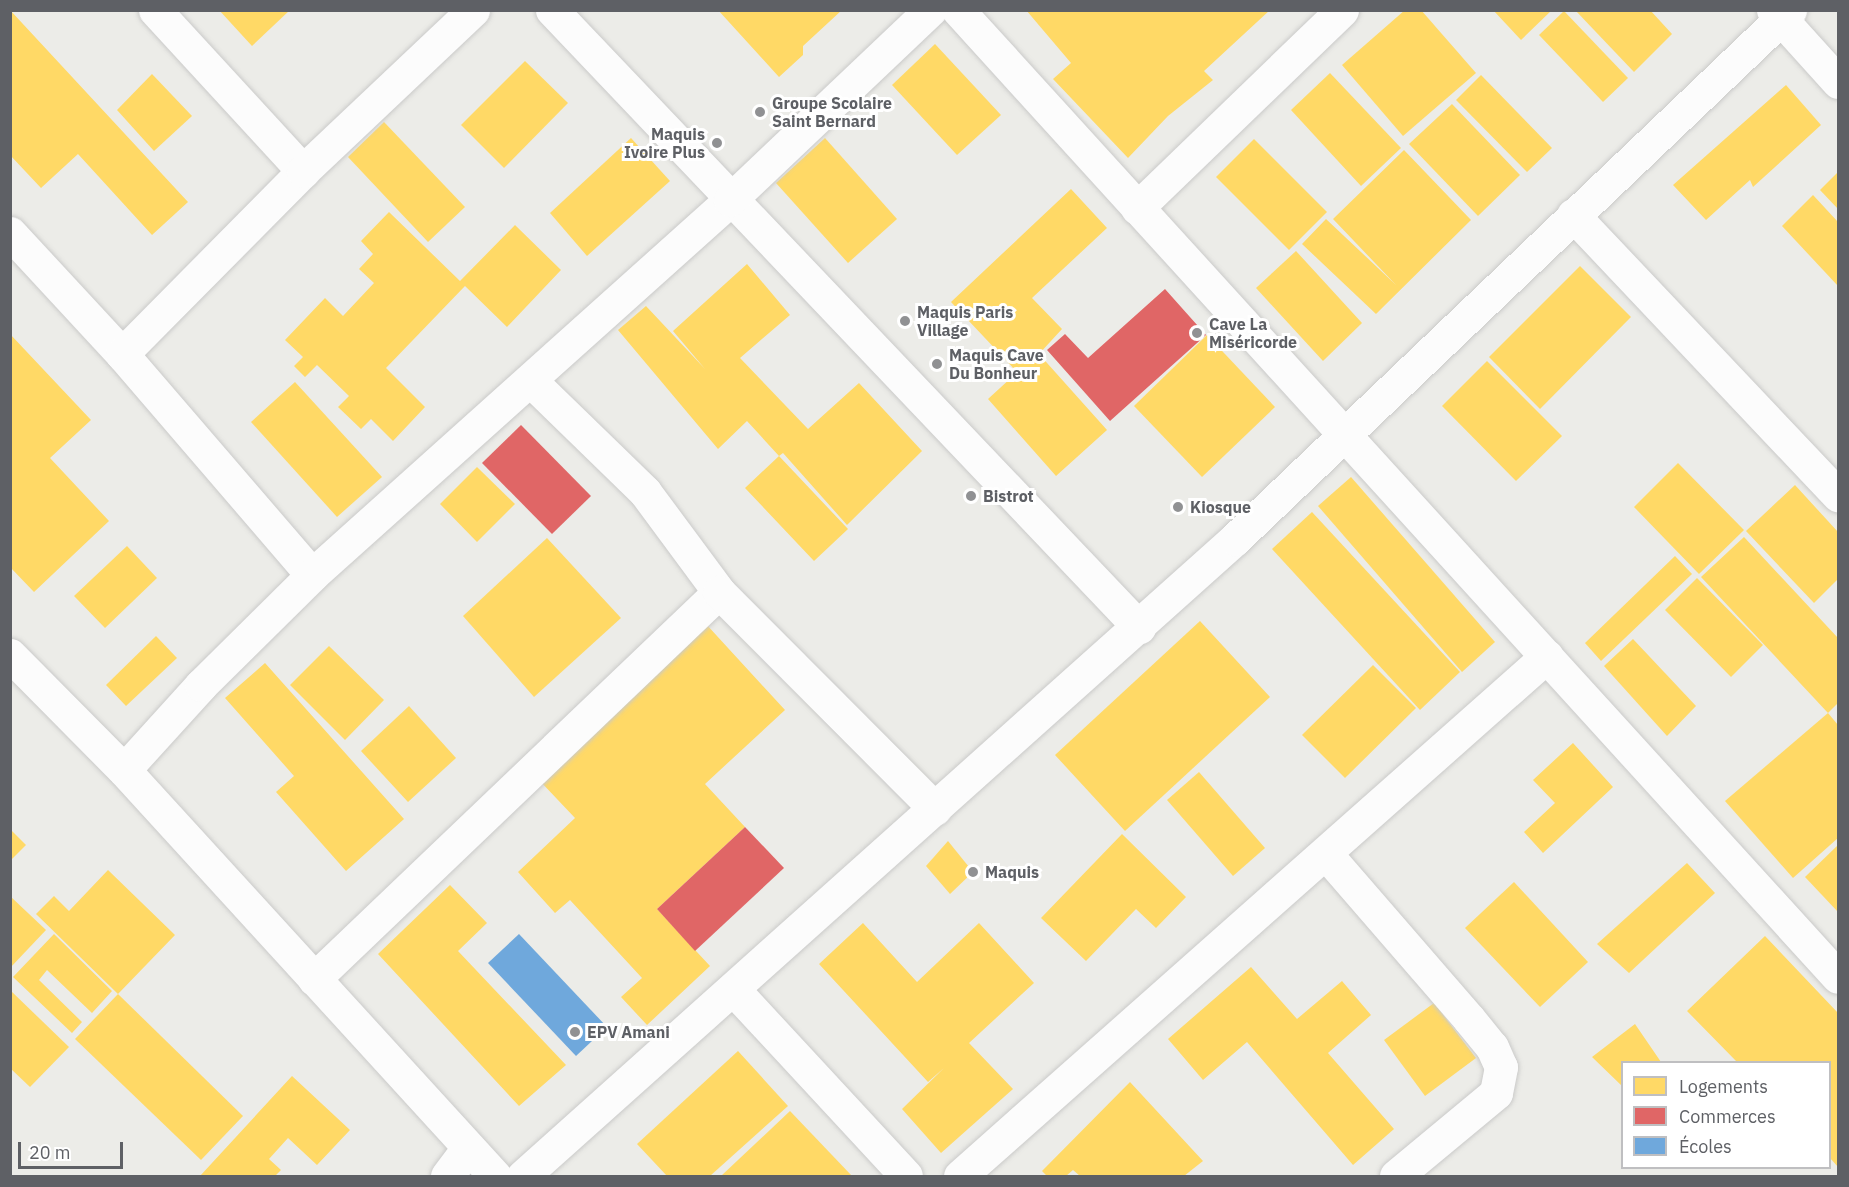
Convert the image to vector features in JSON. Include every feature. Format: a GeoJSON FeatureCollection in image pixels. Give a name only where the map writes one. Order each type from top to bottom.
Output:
{"type":"FeatureCollection","features":[{"type":"Feature","properties":{"kind":"street"},"geometry":{"type":"LineString","coordinates":[[155,10],[303,171]]}},
{"type":"Feature","properties":{"kind":"street"},"geometry":{"type":"LineString","coordinates":[[122,354],[303,171],[472,10]]}},
{"type":"Feature","properties":{"kind":"street"},"geometry":{"type":"LineString","coordinates":[[552,10],[730,200],[1139,627]]}},
{"type":"Feature","properties":{"kind":"street"},"geometry":{"type":"LineString","coordinates":[[124,770],[201,685],[312,575],[531,381],[730,200],[930,10]]}},
{"type":"Feature","properties":{"kind":"street"},"geometry":{"type":"LineString","coordinates":[[958,10],[1839,977]]}},
{"type":"Feature","properties":{"kind":"street"},"geometry":{"type":"LineString","coordinates":[[1137,208],[1342,10]]}},
{"type":"Feature","properties":{"kind":"street"},"geometry":{"type":"LineString","coordinates":[[523,1176],[1139,627],[1345,436],[1781,13],[1839,82]]}},
{"type":"Feature","properties":{"kind":"street"},"geometry":{"type":"LineString","coordinates":[[1573,215],[1839,495]]}},
{"type":"Feature","properties":{"kind":"street"},"geometry":{"type":"LineString","coordinates":[[10,233],[122,354],[312,575]]}},
{"type":"Feature","properties":{"kind":"street"},"geometry":{"type":"LineString","coordinates":[[531,381],[645,492],[719,592],[935,809]]}},
{"type":"Feature","properties":{"kind":"street"},"geometry":{"type":"LineString","coordinates":[[314,979],[719,592]]}},
{"type":"Feature","properties":{"kind":"street"},"geometry":{"type":"LineString","coordinates":[[10,656],[124,770],[495,1176]]}},
{"type":"Feature","properties":{"kind":"street"},"geometry":{"type":"LineString","coordinates":[[960,1176],[1327,855],[1547,656]]}},
{"type":"Feature","properties":{"kind":"street"},"geometry":{"type":"LineString","coordinates":[[1327,855],[1492,1047],[1501,1067],[1496,1093],[1396,1176]]}},
{"type":"Feature","properties":{"kind":"street"},"geometry":{"type":"LineString","coordinates":[[734,990],[906,1176]]}},
{"type":"Feature","properties":{"kind":"street"},"geometry":{"type":"LineString","coordinates":[[447,1176],[468,1148]]}},
{"type":"Feature","properties":{"kind":"building: Logements"},"geometry":{"type":"Polygon","coordinates":[[[10,10],[188,202],[152,235],[78,154],[41,188],[10,155],[10,10]]]}},
{"type":"Feature","properties":{"kind":"building: Logements"},"geometry":{"type":"Polygon","coordinates":[[[219,10],[290,10],[252,46],[219,10]]]}},
{"type":"Feature","properties":{"kind":"building: Logements"},"geometry":{"type":"Polygon","coordinates":[[[718,10],[842,10],[803,46],[803,55],[779,77],[718,10]]]}},
{"type":"Feature","properties":{"kind":"building: Logements"},"geometry":{"type":"Polygon","coordinates":[[[1026,10],[1270,10],[1204,71],[1213,80],[1168,116],[1128,158],[1053,79],[1071,63],[1026,10]]]}},
{"type":"Feature","properties":{"kind":"building: Logements"},"geometry":{"type":"Polygon","coordinates":[[[1405,10],[1421,10],[1476,73],[1403,136],[1342,65],[1405,10]]]}},
{"type":"Feature","properties":{"kind":"building: Logements"},"geometry":{"type":"Polygon","coordinates":[[[1493,10],[1552,10],[1521,40],[1493,10]]]}},
{"type":"Feature","properties":{"kind":"building: Logements"},"geometry":{"type":"Polygon","coordinates":[[[1575,10],[1650,10],[1672,34],[1634,72],[1575,10]]]}},
{"type":"Feature","properties":{"kind":"building: Logements"},"geometry":{"type":"Polygon","coordinates":[[[1564,11],[1628,78],[1603,102],[1539,35],[1564,11]]]}},
{"type":"Feature","properties":{"kind":"building: Logements"},"geometry":{"type":"Polygon","coordinates":[[[935,44],[1001,115],[957,155],[892,85],[935,44]]]}},
{"type":"Feature","properties":{"kind":"building: Logements"},"geometry":{"type":"Polygon","coordinates":[[[525,61],[568,103],[504,168],[461,125],[525,61]]]}},
{"type":"Feature","properties":{"kind":"building: Logements"},"geometry":{"type":"Polygon","coordinates":[[[1330,73],[1401,148],[1361,186],[1291,110],[1330,73]]]}},
{"type":"Feature","properties":{"kind":"building: Logements"},"geometry":{"type":"Polygon","coordinates":[[[152,74],[192,116],[154,151],[117,110],[152,74]]]}},
{"type":"Feature","properties":{"kind":"building: Logements"},"geometry":{"type":"Polygon","coordinates":[[[1481,75],[1552,148],[1527,172],[1456,100],[1481,75]]]}},
{"type":"Feature","properties":{"kind":"building: Logements"},"geometry":{"type":"Polygon","coordinates":[[[1786,85],[1821,125],[1753,187],[1750,180],[1706,220],[1673,185],[1786,85]]]}},
{"type":"Feature","properties":{"kind":"building: Logements"},"geometry":{"type":"Polygon","coordinates":[[[1452,104],[1520,175],[1478,216],[1409,144],[1452,104]]]}},
{"type":"Feature","properties":{"kind":"building: Logements"},"geometry":{"type":"Polygon","coordinates":[[[384,122],[465,207],[428,242],[348,157],[384,122]]]}},
{"type":"Feature","properties":{"kind":"building: Logements"},"geometry":{"type":"Polygon","coordinates":[[[631,138],[670,181],[587,256],[550,213],[631,138]]]}},
{"type":"Feature","properties":{"kind":"building: Logements"},"geometry":{"type":"Polygon","coordinates":[[[825,138],[897,219],[848,263],[776,183],[825,138]]]}},
{"type":"Feature","properties":{"kind":"building: Logements"},"geometry":{"type":"Polygon","coordinates":[[[1254,139],[1327,212],[1289,250],[1216,177],[1254,139]]]}},
{"type":"Feature","properties":{"kind":"building: Logements"},"geometry":{"type":"Polygon","coordinates":[[[1404,150],[1471,220],[1376,314],[1302,244],[1326,219],[1396,285],[1333,219],[1404,150]]]}},
{"type":"Feature","properties":{"kind":"building: Logements"},"geometry":{"type":"Polygon","coordinates":[[[1838,172],[1838,209],[1820,190],[1838,172]]]}},
{"type":"Feature","properties":{"kind":"building: Logements"},"geometry":{"type":"Polygon","coordinates":[[[1071,189],[1107,228],[1032,298],[1062,329],[1039,354],[1107,430],[1056,476],[988,399],[1024,366],[1017,372],[951,302],[1071,189]]]}},
{"type":"Feature","properties":{"kind":"building: Logements"},"geometry":{"type":"Polygon","coordinates":[[[1813,195],[1838,222],[1838,286],[1782,226],[1813,195]]]}},
{"type":"Feature","properties":{"kind":"building: Logements"},"geometry":{"type":"Polygon","coordinates":[[[389,212],[460,281],[515,225],[561,270],[507,327],[465,286],[386,368],[425,407],[393,441],[371,419],[361,429],[338,407],[349,396],[317,365],[305,377],[294,366],[303,357],[285,340],[325,298],[343,316],[374,283],[359,269],[373,254],[361,241],[389,212]]]}},
{"type":"Feature","properties":{"kind":"building: Logements"},"geometry":{"type":"Polygon","coordinates":[[[1296,251],[1362,323],[1323,361],[1256,288],[1296,251]]]}},
{"type":"Feature","properties":{"kind":"building: Logements"},"geometry":{"type":"Polygon","coordinates":[[[747,264],[790,315],[740,358],[808,429],[859,383],[922,451],[847,525],[783,453],[779,456],[747,421],[718,449],[618,330],[646,306],[705,369],[673,331],[747,264]]]}},
{"type":"Feature","properties":{"kind":"building: Logements"},"geometry":{"type":"Polygon","coordinates":[[[1580,266],[1631,317],[1540,409],[1489,357],[1580,266]]]}},
{"type":"Feature","properties":{"kind":"building: Logements"},"geometry":{"type":"Polygon","coordinates":[[[10,334],[91,420],[50,458],[109,521],[34,592],[10,567],[10,334]]]}},
{"type":"Feature","properties":{"kind":"building: Logements"},"geometry":{"type":"Polygon","coordinates":[[[1207,335],[1275,407],[1202,477],[1134,406],[1207,335]]]}},
{"type":"Feature","properties":{"kind":"building: Logements"},"geometry":{"type":"Polygon","coordinates":[[[1487,361],[1562,436],[1516,481],[1442,406],[1487,361]]]}},
{"type":"Feature","properties":{"kind":"building: Logements"},"geometry":{"type":"Polygon","coordinates":[[[295,382],[382,477],[337,517],[251,422],[295,382]]]}},
{"type":"Feature","properties":{"kind":"building: Logements"},"geometry":{"type":"Polygon","coordinates":[[[779,456],[848,529],[814,561],[745,488],[779,456]]]}},
{"type":"Feature","properties":{"kind":"building: Logements"},"geometry":{"type":"Polygon","coordinates":[[[1678,463],[1744,530],[1699,574],[1634,507],[1678,463]]]}},
{"type":"Feature","properties":{"kind":"building: Logements"},"geometry":{"type":"Polygon","coordinates":[[[477,467],[515,504],[477,542],[440,504],[477,467]]]}},
{"type":"Feature","properties":{"kind":"building: Logements"},"geometry":{"type":"Polygon","coordinates":[[[1351,477],[1495,642],[1462,672],[1318,506],[1351,477]]]}},
{"type":"Feature","properties":{"kind":"building: Logements"},"geometry":{"type":"Polygon","coordinates":[[[1795,485],[1838,532],[1838,579],[1814,603],[1746,531],[1795,485]]]}},
{"type":"Feature","properties":{"kind":"building: Logements"},"geometry":{"type":"Polygon","coordinates":[[[1312,512],[1460,672],[1420,710],[1272,549],[1312,512]]]}},
{"type":"Feature","properties":{"kind":"building: Logements"},"geometry":{"type":"Polygon","coordinates":[[[1744,537],[1838,638],[1838,703],[1828,713],[1701,577],[1744,537]]]}},
{"type":"Feature","properties":{"kind":"building: Logements"},"geometry":{"type":"Polygon","coordinates":[[[547,538],[621,618],[534,697],[463,616],[547,538]]]}},
{"type":"Feature","properties":{"kind":"building: Logements"},"geometry":{"type":"Polygon","coordinates":[[[127,546],[157,578],[105,628],[74,596],[127,546]]]}},
{"type":"Feature","properties":{"kind":"building: Logements"},"geometry":{"type":"Polygon","coordinates":[[[1675,556],[1692,574],[1601,661],[1585,643],[1675,556]]]}},
{"type":"Feature","properties":{"kind":"building: Logements"},"geometry":{"type":"Polygon","coordinates":[[[1697,578],[1763,645],[1731,677],[1665,610],[1697,578]]]}},
{"type":"Feature","properties":{"kind":"building: Logements"},"geometry":{"type":"Polygon","coordinates":[[[1200,621],[1270,697],[1125,831],[1055,755],[1200,621]]]}},
{"type":"Feature","properties":{"kind":"building: Logements"},"geometry":{"type":"Polygon","coordinates":[[[706,624],[785,710],[705,784],[745,827],[657,909],[710,966],[647,1025],[621,997],[642,978],[570,900],[555,913],[518,872],[575,818],[539,780],[706,624]]]}},
{"type":"Feature","properties":{"kind":"building: Logements"},"geometry":{"type":"Polygon","coordinates":[[[156,636],[177,658],[126,706],[106,685],[156,636]]]}},
{"type":"Feature","properties":{"kind":"building: Logements"},"geometry":{"type":"Polygon","coordinates":[[[1633,639],[1696,706],[1667,736],[1604,666],[1633,639]]]}},
{"type":"Feature","properties":{"kind":"building: Logements"},"geometry":{"type":"Polygon","coordinates":[[[329,646],[384,700],[345,740],[290,685],[329,646]]]}},
{"type":"Feature","properties":{"kind":"building: Logements"},"geometry":{"type":"Polygon","coordinates":[[[265,663],[404,819],[346,871],[276,792],[294,776],[225,698],[265,663]]]}},
{"type":"Feature","properties":{"kind":"building: Logements"},"geometry":{"type":"Polygon","coordinates":[[[1373,665],[1416,708],[1345,778],[1302,735],[1373,665]]]}},
{"type":"Feature","properties":{"kind":"building: Logements"},"geometry":{"type":"Polygon","coordinates":[[[409,706],[456,758],[408,802],[361,751],[409,706]]]}},
{"type":"Feature","properties":{"kind":"building: Logements"},"geometry":{"type":"Polygon","coordinates":[[[1828,713],[1838,725],[1838,838],[1793,878],[1725,801],[1828,713]]]}},
{"type":"Feature","properties":{"kind":"building: Logements"},"geometry":{"type":"Polygon","coordinates":[[[1573,743],[1613,787],[1543,853],[1524,832],[1555,803],[1533,780],[1573,743]]]}},
{"type":"Feature","properties":{"kind":"building: Logements"},"geometry":{"type":"Polygon","coordinates":[[[1199,772],[1265,848],[1233,876],[1167,800],[1199,772]]]}},
{"type":"Feature","properties":{"kind":"building: Logements"},"geometry":{"type":"Polygon","coordinates":[[[10,829],[26,845],[10,861],[10,829]]]}},
{"type":"Feature","properties":{"kind":"building: Logements"},"geometry":{"type":"Polygon","coordinates":[[[1122,834],[1186,897],[1156,928],[1136,909],[1086,961],[1041,918],[1122,834]]]}},
{"type":"Feature","properties":{"kind":"building: Logements"},"geometry":{"type":"Polygon","coordinates":[[[948,841],[973,872],[950,894],[926,866],[948,841]]]}},
{"type":"Feature","properties":{"kind":"building: Logements"},"geometry":{"type":"Polygon","coordinates":[[[1838,845],[1838,912],[1805,877],[1838,845]]]}},
{"type":"Feature","properties":{"kind":"building: Logements"},"geometry":{"type":"Polygon","coordinates":[[[1687,863],[1715,893],[1629,973],[1597,944],[1687,863]]]}},
{"type":"Feature","properties":{"kind":"building: Logements"},"geometry":{"type":"Polygon","coordinates":[[[108,870],[175,935],[118,994],[36,914],[54,896],[69,911],[108,870]]]}},
{"type":"Feature","properties":{"kind":"building: Logements"},"geometry":{"type":"Polygon","coordinates":[[[1514,882],[1588,962],[1540,1007],[1465,928],[1514,882]]]}},
{"type":"Feature","properties":{"kind":"building: Logements"},"geometry":{"type":"Polygon","coordinates":[[[450,885],[487,923],[458,951],[566,1065],[519,1106],[378,954],[450,885]]]}},
{"type":"Feature","properties":{"kind":"building: Logements"},"geometry":{"type":"Polygon","coordinates":[[[10,896],[46,930],[10,968],[10,896]]]}},
{"type":"Feature","properties":{"kind":"building: Logements"},"geometry":{"type":"Polygon","coordinates":[[[863,923],[917,982],[979,923],[1034,983],[969,1043],[1013,1089],[941,1153],[902,1109],[944,1068],[928,1082],[819,964],[863,923]]]}},
{"type":"Feature","properties":{"kind":"building: Logements"},"geometry":{"type":"Polygon","coordinates":[[[54,934],[112,991],[92,1013],[47,970],[39,980],[82,1022],[72,1033],[13,977],[54,934]]]}},
{"type":"Feature","properties":{"kind":"building: Logements"},"geometry":{"type":"Polygon","coordinates":[[[1765,936],[1838,1013],[1838,1167],[1831,1159],[1831,1061],[1736,1061],[1687,1011],[1765,936]]]}},
{"type":"Feature","properties":{"kind":"building: Logements"},"geometry":{"type":"Polygon","coordinates":[[[1251,967],[1297,1019],[1342,981],[1371,1015],[1328,1053],[1394,1129],[1353,1165],[1247,1042],[1203,1080],[1168,1039],[1251,967]]]}},
{"type":"Feature","properties":{"kind":"building: Logements"},"geometry":{"type":"Polygon","coordinates":[[[10,990],[69,1047],[30,1087],[10,1068],[10,990]]]}},
{"type":"Feature","properties":{"kind":"building: Logements"},"geometry":{"type":"Polygon","coordinates":[[[118,994],[243,1116],[201,1160],[75,1039],[118,994]]]}},
{"type":"Feature","properties":{"kind":"building: Logements"},"geometry":{"type":"Polygon","coordinates":[[[1434,1003],[1476,1058],[1425,1096],[1384,1040],[1434,1003]]]}},
{"type":"Feature","properties":{"kind":"building: Logements"},"geometry":{"type":"Polygon","coordinates":[[[1635,1024],[1660,1061],[1621,1061],[1621,1085],[1592,1057],[1635,1024]]]}},
{"type":"Feature","properties":{"kind":"building: Logements"},"geometry":{"type":"Polygon","coordinates":[[[738,1051],[788,1106],[710,1176],[667,1176],[637,1144],[738,1051]]]}},
{"type":"Feature","properties":{"kind":"building: Logements"},"geometry":{"type":"Polygon","coordinates":[[[292,1076],[350,1130],[317,1165],[288,1138],[269,1159],[281,1170],[275,1176],[200,1176],[292,1076]]]}},
{"type":"Feature","properties":{"kind":"building: Logements"},"geometry":{"type":"Polygon","coordinates":[[[1130,1082],[1203,1161],[1184,1176],[1080,1176],[1073,1170],[1066,1176],[1047,1176],[1042,1171],[1130,1082]]]}},
{"type":"Feature","properties":{"kind":"building: Logements"},"geometry":{"type":"Polygon","coordinates":[[[790,1111],[852,1176],[721,1176],[790,1111]]]}},
{"type":"Feature","properties":{"kind":"building: Commerces"},"geometry":{"type":"Polygon","coordinates":[[[1165,289],[1206,335],[1110,421],[1047,350],[1065,334],[1088,358],[1165,289]]]}},
{"type":"Feature","properties":{"kind":"building: Commerces"},"geometry":{"type":"Polygon","coordinates":[[[521,425],[591,496],[552,534],[482,463],[521,425]]]}},
{"type":"Feature","properties":{"kind":"building: Commerces"},"geometry":{"type":"Polygon","coordinates":[[[745,827],[784,868],[695,951],[657,909],[745,827]]]}},
{"type":"Feature","properties":{"kind":"building: Écoles"},"geometry":{"type":"Polygon","coordinates":[[[519,934],[607,1027],[576,1056],[488,963],[519,934]]]}},
{"type":"Feature","properties":{"kind":"place","name":"Groupe Scolaire Saint Bernard"},"geometry":{"type":"Point","coordinates":[760,112]}},
{"type":"Feature","properties":{"kind":"place","name":"Maquis Ivoire Plus"},"geometry":{"type":"Point","coordinates":[717,143]}},
{"type":"Feature","properties":{"kind":"place","name":"Maquis Paris Village"},"geometry":{"type":"Point","coordinates":[905,321]}},
{"type":"Feature","properties":{"kind":"place","name":"Cave La Miséricorde"},"geometry":{"type":"Point","coordinates":[1197,333]}},
{"type":"Feature","properties":{"kind":"place","name":"Maquis Cave Du Bonheur"},"geometry":{"type":"Point","coordinates":[937,364]}},
{"type":"Feature","properties":{"kind":"place","name":"Bistrot"},"geometry":{"type":"Point","coordinates":[971,496]}},
{"type":"Feature","properties":{"kind":"place","name":"Kiosque"},"geometry":{"type":"Point","coordinates":[1178,507]}},
{"type":"Feature","properties":{"kind":"place","name":"Maquis"},"geometry":{"type":"Point","coordinates":[973,872]}},
{"type":"Feature","properties":{"kind":"place","name":"EPV Amani"},"geometry":{"type":"Point","coordinates":[575,1032]}}]}
